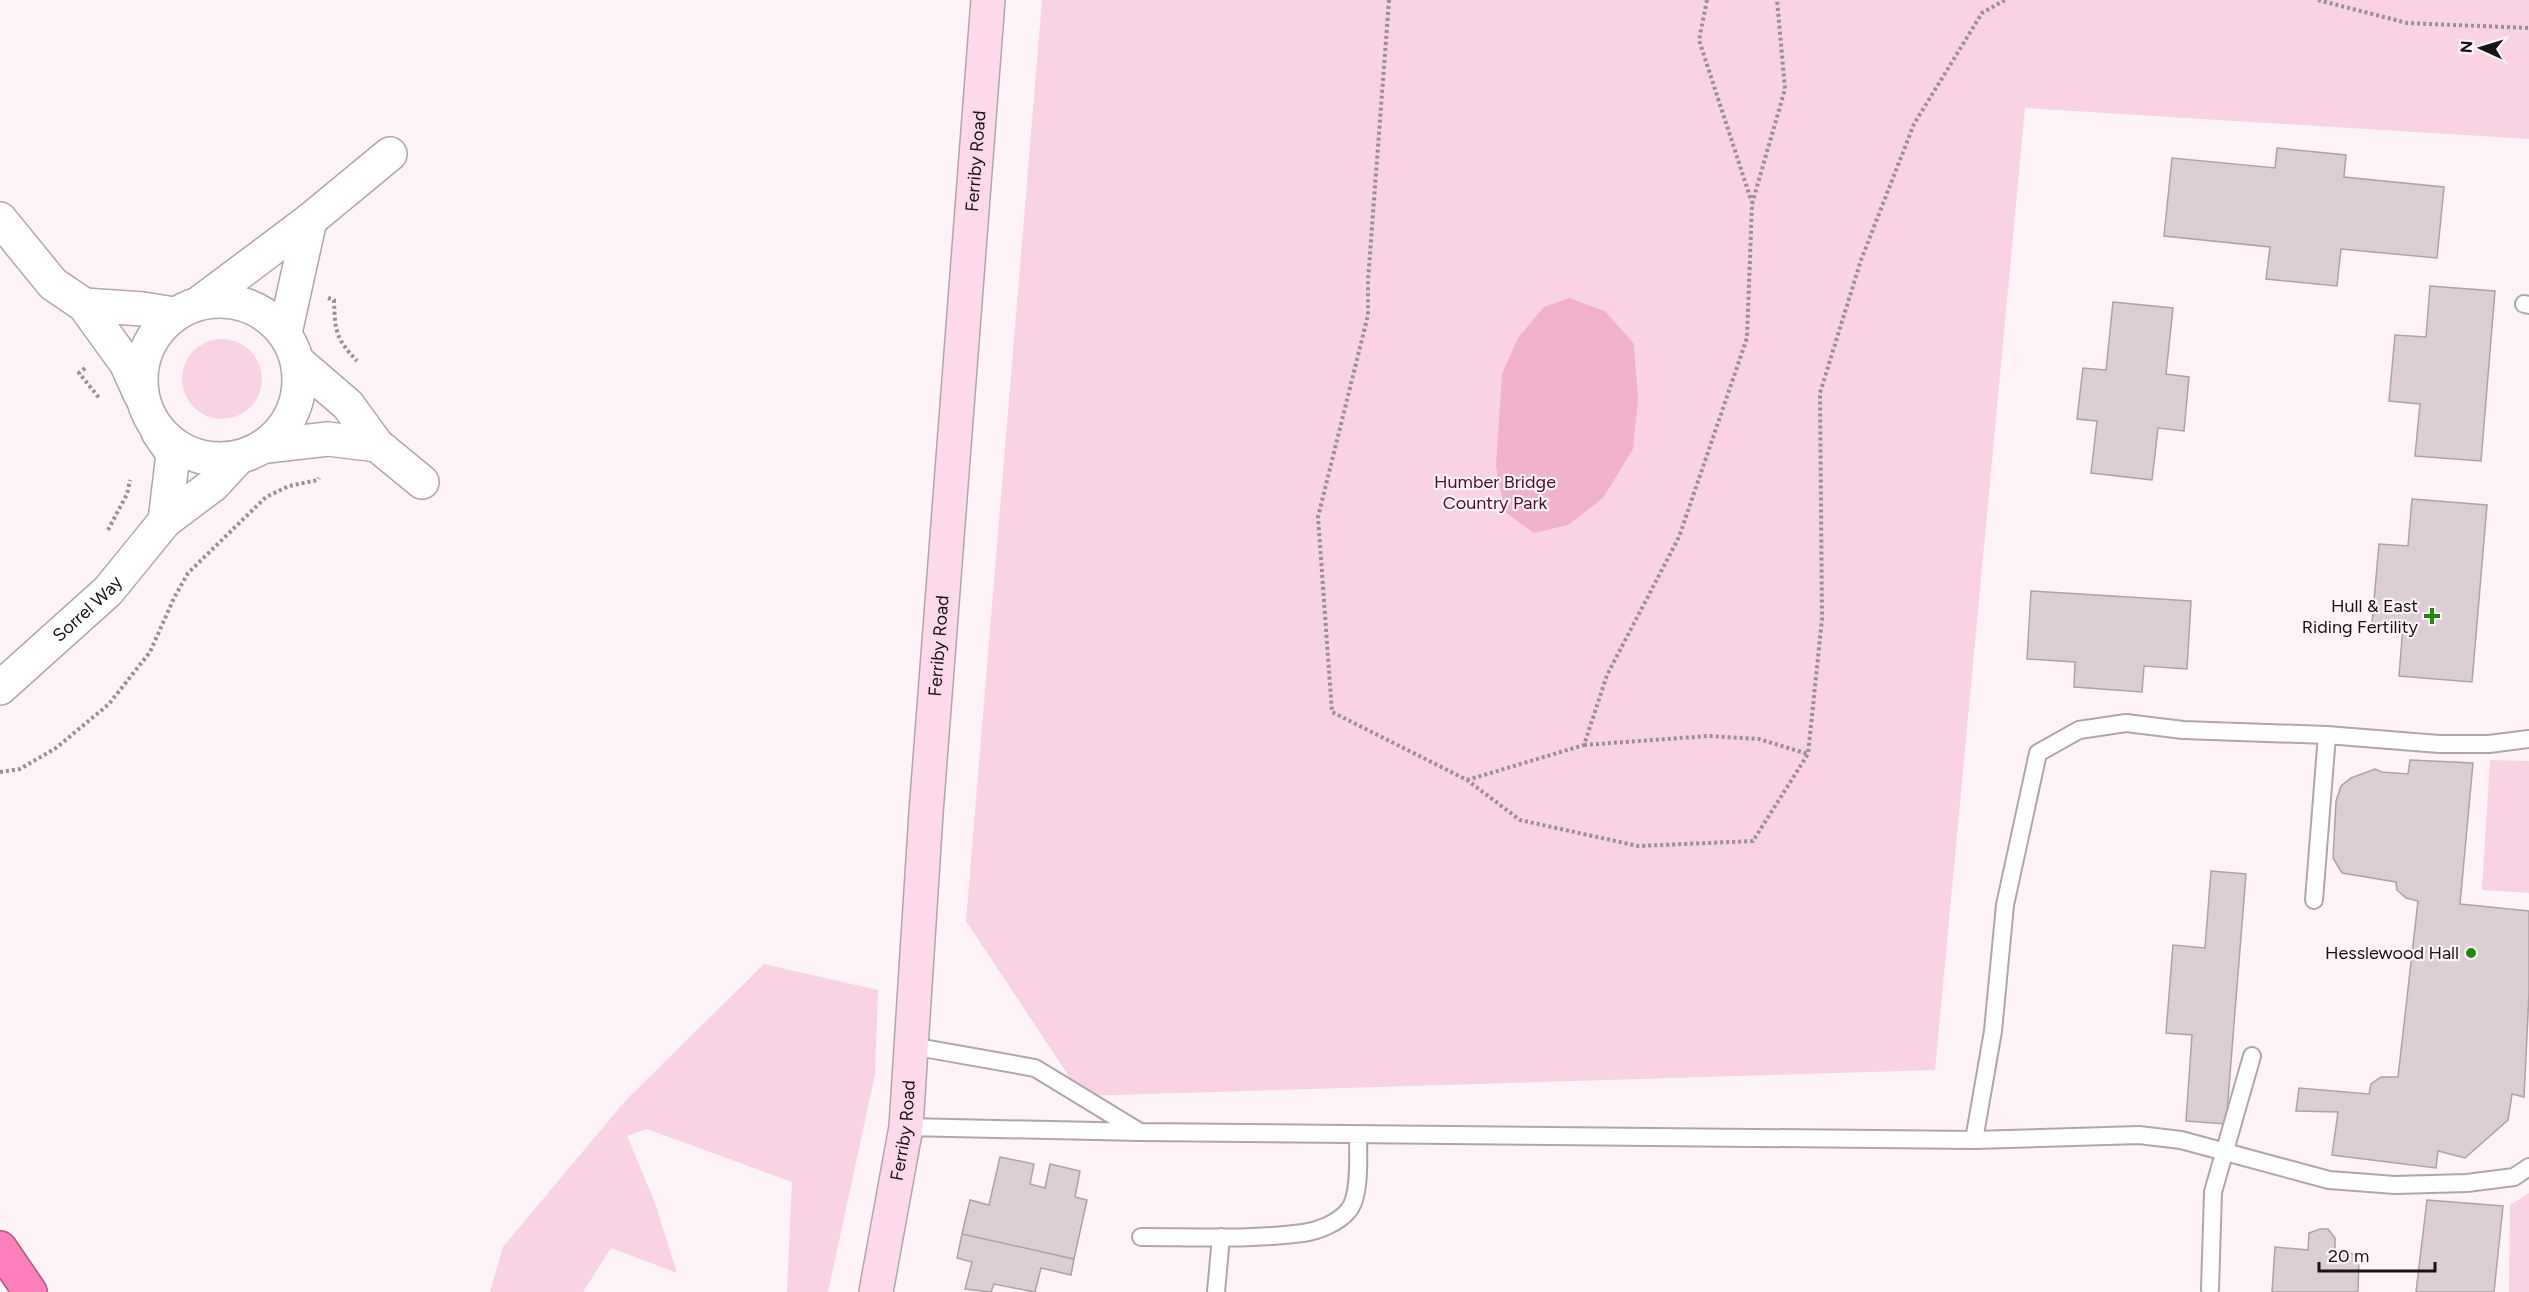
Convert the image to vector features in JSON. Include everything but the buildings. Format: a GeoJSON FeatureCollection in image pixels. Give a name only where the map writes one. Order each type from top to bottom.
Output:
{"type":"FeatureCollection","features":[{"type":"Feature","properties":{"kind":"highway"},"geometry":{"type":"LineString","coordinates":[[0,1248],[30,1292]]}},
{"type":"Feature","properties":{"kind":"street","name":"Ferriby Road"},"geometry":{"type":"LineString","coordinates":[[876,1292],[906,1127],[926,813],[988,0]]}},
{"type":"Feature","properties":{"kind":"street"},"geometry":{"type":"LineString","coordinates":[[377,445],[328,439],[207,459],[177,448],[148,412],[141,366],[152,337],[188,308],[310,220],[390,154]]}},
{"type":"Feature","properties":{"kind":"street"},"geometry":{"type":"LineString","coordinates":[[0,219],[53,284],[84,305],[126,363],[148,412],[173,454],[165,521]]}},
{"type":"Feature","properties":{"kind":"street"},"geometry":{"type":"LineString","coordinates":[[252,452],[288,423],[299,394],[292,348],[310,220]]}},
{"type":"Feature","properties":{"kind":"street"},"geometry":{"type":"LineString","coordinates":[[84,305],[143,309],[188,308],[233,300],[263,312],[292,348],[348,405],[377,445],[422,482]]}},
{"type":"Feature","properties":{"kind":"street","name":"Sorrel Way"},"geometry":{"type":"LineString","coordinates":[[0,688],[108,591],[165,521],[252,452]]}},
{"type":"Feature","properties":{"kind":"lane"},"geometry":{"type":"LineString","coordinates":[[1974,1140],[1993,1031],[2005,905],[2038,753],[2079,730],[2126,723],[2183,730],[2326,735],[2439,744],[2489,744],[2529,739]]}},
{"type":"Feature","properties":{"kind":"lane"},"geometry":{"type":"LineString","coordinates":[[2314,900],[2326,735]]}},
{"type":"Feature","properties":{"kind":"lane"},"geometry":{"type":"LineString","coordinates":[[912,1046],[1035,1068],[1141,1132]]}},
{"type":"Feature","properties":{"kind":"lane"},"geometry":{"type":"LineString","coordinates":[[2210,1289],[2213,1192],[2252,1056]]}},
{"type":"Feature","properties":{"kind":"lane"},"geometry":{"type":"LineString","coordinates":[[906,1127],[1358,1135],[1974,1140],[2139,1135],[2181,1140],[2329,1180],[2395,1185],[2467,1184],[2514,1178],[2529,1167]]}},
{"type":"Feature","properties":{"kind":"lane"},"geometry":{"type":"LineString","coordinates":[[1141,1237],[1221,1237],[1305,1233],[1331,1224],[1349,1211],[1356,1196],[1358,1135]]}},
{"type":"Feature","properties":{"kind":"lane"},"geometry":{"type":"LineString","coordinates":[[1216,1292],[1221,1237]]}},
{"type":"Feature","properties":{"kind":"path"},"geometry":{"type":"LineString","coordinates":[[1389,0],[1368,280],[1368,315],[1318,517],[1332,712],[1467,780],[1520,820],[1638,846],[1753,841],[1808,754],[1822,619],[1820,393],[1861,260],[1914,124],[1982,13],[2005,0]]}},
{"type":"Feature","properties":{"kind":"path"},"geometry":{"type":"LineString","coordinates":[[1707,0],[1699,40],[1752,204]]}},
{"type":"Feature","properties":{"kind":"path"},"geometry":{"type":"LineString","coordinates":[[1584,745],[1606,675],[1679,537],[1746,338],[1752,204],[1785,89],[1777,0]]}},
{"type":"Feature","properties":{"kind":"path"},"geometry":{"type":"LineString","coordinates":[[2318,0],[2407,23],[2529,28]]}},
{"type":"Feature","properties":{"kind":"path"},"geometry":{"type":"LineString","coordinates":[[1467,780],[1584,745],[1708,736],[1758,739],[1808,754]]}},
{"type":"Feature","properties":{"kind":"green space","name":"Humber Bridge Country Park"},"geometry":{"type":"Polygon","coordinates":[[[1042,0],[2529,0],[2529,139],[2025,108],[1935,1070],[1082,1096],[966,921],[1042,0]]]}},
{"type":"Feature","properties":{"kind":"green space"},"geometry":{"type":"Polygon","coordinates":[[[222,339],[237,342],[250,351],[259,364],[262,379],[259,394],[250,407],[237,416],[222,419],[207,416],[194,407],[185,394],[182,379],[185,364],[194,351],[207,342],[222,339]]]}},
{"type":"Feature","properties":{"kind":"green space"},"geometry":{"type":"Polygon","coordinates":[[[2490,760],[2529,761],[2529,893],[2482,890],[2490,760]]]}},
{"type":"Feature","properties":{"kind":"green space"},"geometry":{"type":"Polygon","coordinates":[[[764,964],[878,990],[875,1074],[828,1292],[787,1292],[792,1182],[647,1129],[627,1136],[655,1203],[677,1273],[611,1248],[583,1292],[490,1292],[503,1247],[626,1100],[764,964]]]}},
{"type":"Feature","properties":{"kind":"green space"},"geometry":{"type":"Polygon","coordinates":[[[2529,1193],[2529,1292],[2509,1292],[2510,1205],[2529,1193]]]}},
{"type":"Feature","properties":{"kind":"shaded area"},"geometry":{"type":"Polygon","coordinates":[[[1569,298],[1605,311],[1634,344],[1638,400],[1633,449],[1603,498],[1568,525],[1534,533],[1505,512],[1496,466],[1502,374],[1518,338],[1544,307],[1569,298]]]}},
{"type":"Feature","properties":{"kind":"place","name":"Hull & East Riding Fertility"},"geometry":{"type":"Point","coordinates":[2432,616]}},
{"type":"Feature","properties":{"kind":"place","name":"Hesslewood Hall"},"geometry":{"type":"Point","coordinates":[2471,953]}}]}
